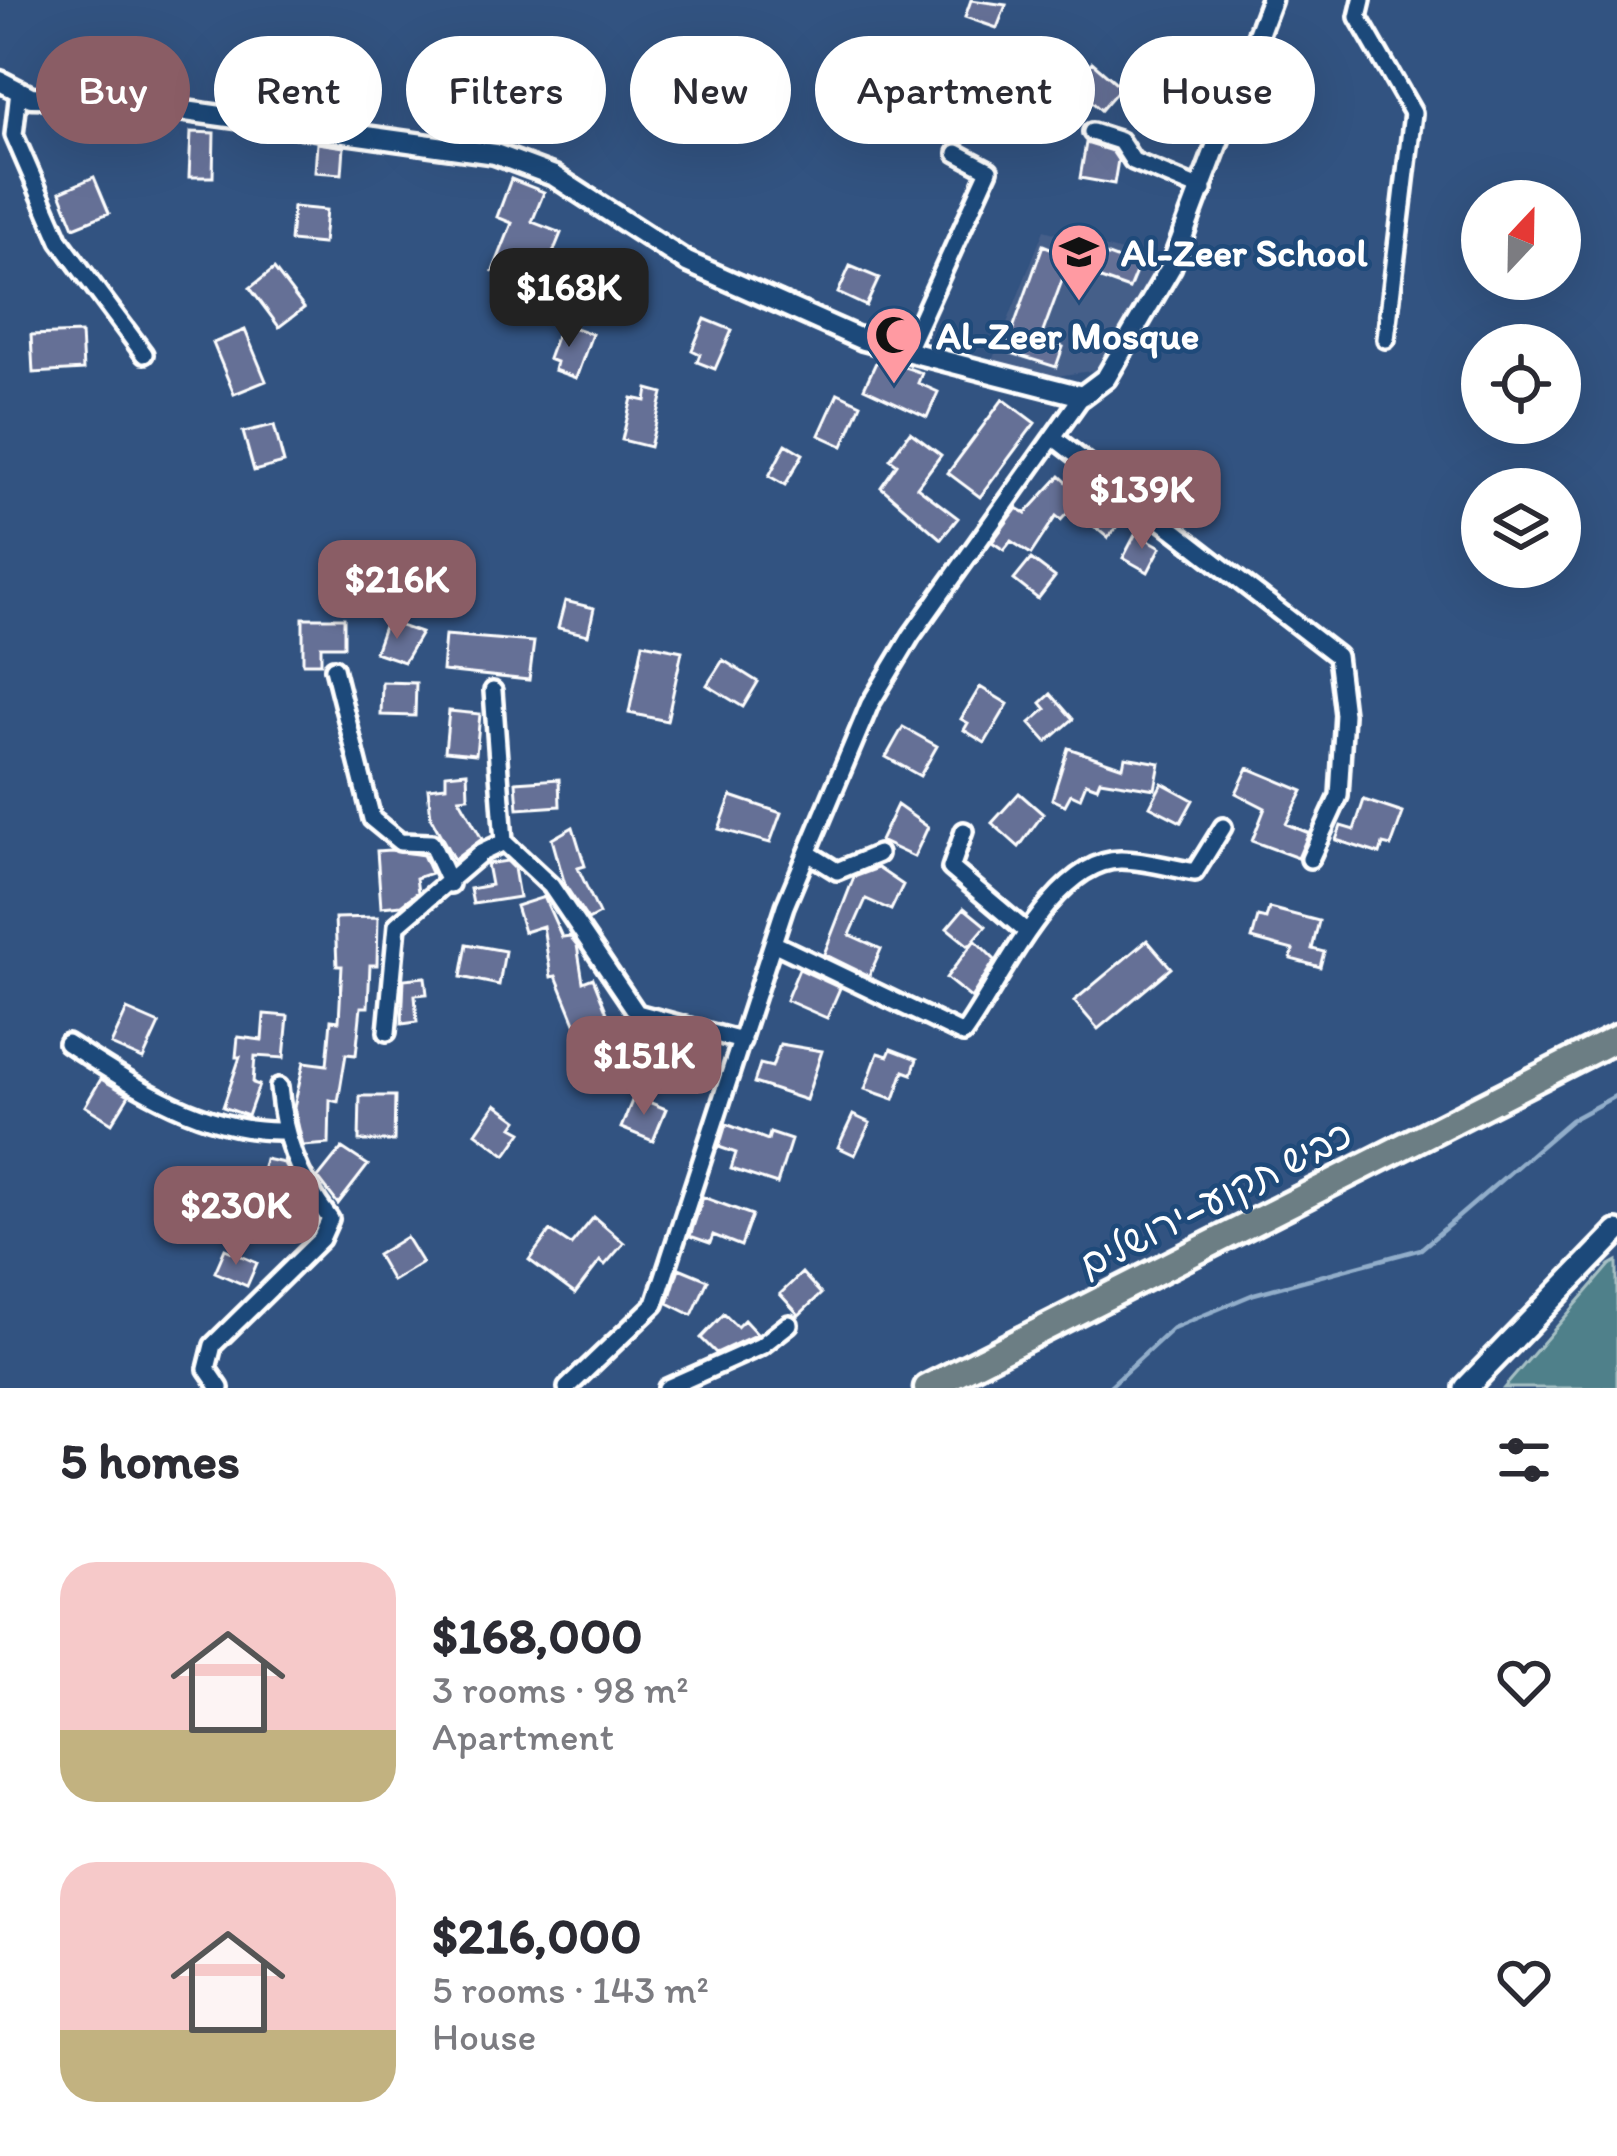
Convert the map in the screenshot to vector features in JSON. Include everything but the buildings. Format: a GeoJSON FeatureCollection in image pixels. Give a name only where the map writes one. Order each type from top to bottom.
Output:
{"type":"FeatureCollection","features":[{"type":"Feature","properties":{"kind":"main road","name":"כביש תקוע–ירושלים"},"geometry":{"type":"LineString","coordinates":[[1536,1076],[1617,1028]]}},
{"type":"Feature","properties":{"kind":"main road","name":"כביש תקוע–ירושלים"},"geometry":{"type":"LineString","coordinates":[[927,1388],[1617,1038]]}},
{"type":"Feature","properties":{"kind":"main road"},"geometry":{"type":"LineString","coordinates":[[1466,1388],[1617,1232]]}},
{"type":"Feature","properties":{"kind":"street"},"geometry":{"type":"LineString","coordinates":[[567,1388],[655,1304],[773,943],[870,704],[1052,437],[1082,396],[1106,378],[1161,286],[1203,190],[1226,110],[1271,0]]}},
{"type":"Feature","properties":{"kind":"street"},"geometry":{"type":"LineString","coordinates":[[1362,0],[1358,17],[1413,112],[1386,339]]}},
{"type":"Feature","properties":{"kind":"street"},"geometry":{"type":"LineString","coordinates":[[0,81],[19,91],[495,154],[554,176],[687,262],[862,340],[1082,396]]}},
{"type":"Feature","properties":{"kind":"street"},"geometry":{"type":"LineString","coordinates":[[19,91],[14,135],[60,241],[144,354]]}},
{"type":"Feature","properties":{"kind":"street"},"geometry":{"type":"LineString","coordinates":[[1095,133],[1120,141],[1133,161],[1203,190]]}},
{"type":"Feature","properties":{"kind":"street"},"geometry":{"type":"LineString","coordinates":[[907,350],[989,170],[957,154]]}},
{"type":"Feature","properties":{"kind":"street"},"geometry":{"type":"LineString","coordinates":[[1052,437],[1337,656],[1344,714],[1339,796],[1310,859]]}},
{"type":"Feature","properties":{"kind":"street"},"geometry":{"type":"LineString","coordinates":[[334,668],[372,819],[400,842],[431,843],[450,884]]}},
{"type":"Feature","properties":{"kind":"street"},"geometry":{"type":"LineString","coordinates":[[494,691],[504,842],[551,886],[637,1013],[742,1041]]}},
{"type":"Feature","properties":{"kind":"street"},"geometry":{"type":"LineString","coordinates":[[773,943],[963,1034],[1027,932],[1073,879],[1117,859],[1195,872],[1222,827]]}},
{"type":"Feature","properties":{"kind":"street"},"geometry":{"type":"LineString","coordinates":[[964,831],[951,868],[1027,932]]}},
{"type":"Feature","properties":{"kind":"street"},"geometry":{"type":"LineString","coordinates":[[387,1032],[397,926],[481,853],[504,842]]}},
{"type":"Feature","properties":{"kind":"street"},"geometry":{"type":"LineString","coordinates":[[808,853],[837,871],[878,854]]}},
{"type":"Feature","properties":{"kind":"street"},"geometry":{"type":"LineString","coordinates":[[67,1043],[151,1096],[254,1132],[283,1131]]}},
{"type":"Feature","properties":{"kind":"street"},"geometry":{"type":"LineString","coordinates":[[220,1388],[207,1369],[213,1345],[321,1239],[330,1219],[302,1183],[283,1131],[279,1088]]}},
{"type":"Feature","properties":{"kind":"street"},"geometry":{"type":"LineString","coordinates":[[667,1388],[760,1346],[789,1324]]}},
{"type":"Feature","properties":{"kind":"shaded area","name":"Al-Zeer School"},"geometry":{"type":"Polygon","coordinates":[[[1044,230],[1164,264],[1105,369],[1056,376],[992,361],[1044,230]]]}},
{"type":"Feature","properties":{"kind":"green space"},"geometry":{"type":"Polygon","coordinates":[[[1617,1261],[1617,1388],[1504,1388],[1610,1265],[1617,1261]]]}},
{"type":"Feature","properties":{"kind":"waterway"},"geometry":{"type":"LineString","coordinates":[[1108,1388],[1173,1328],[1254,1294],[1421,1249],[1571,1120],[1617,1095]]}},
{"type":"Feature","properties":{"kind":"place","name":"Al-Zeer School"},"geometry":{"type":"Point","coordinates":[1079,303]}},
{"type":"Feature","properties":{"kind":"place","name":"Al-Zeer Mosque"},"geometry":{"type":"Point","coordinates":[894,386]}}]}
